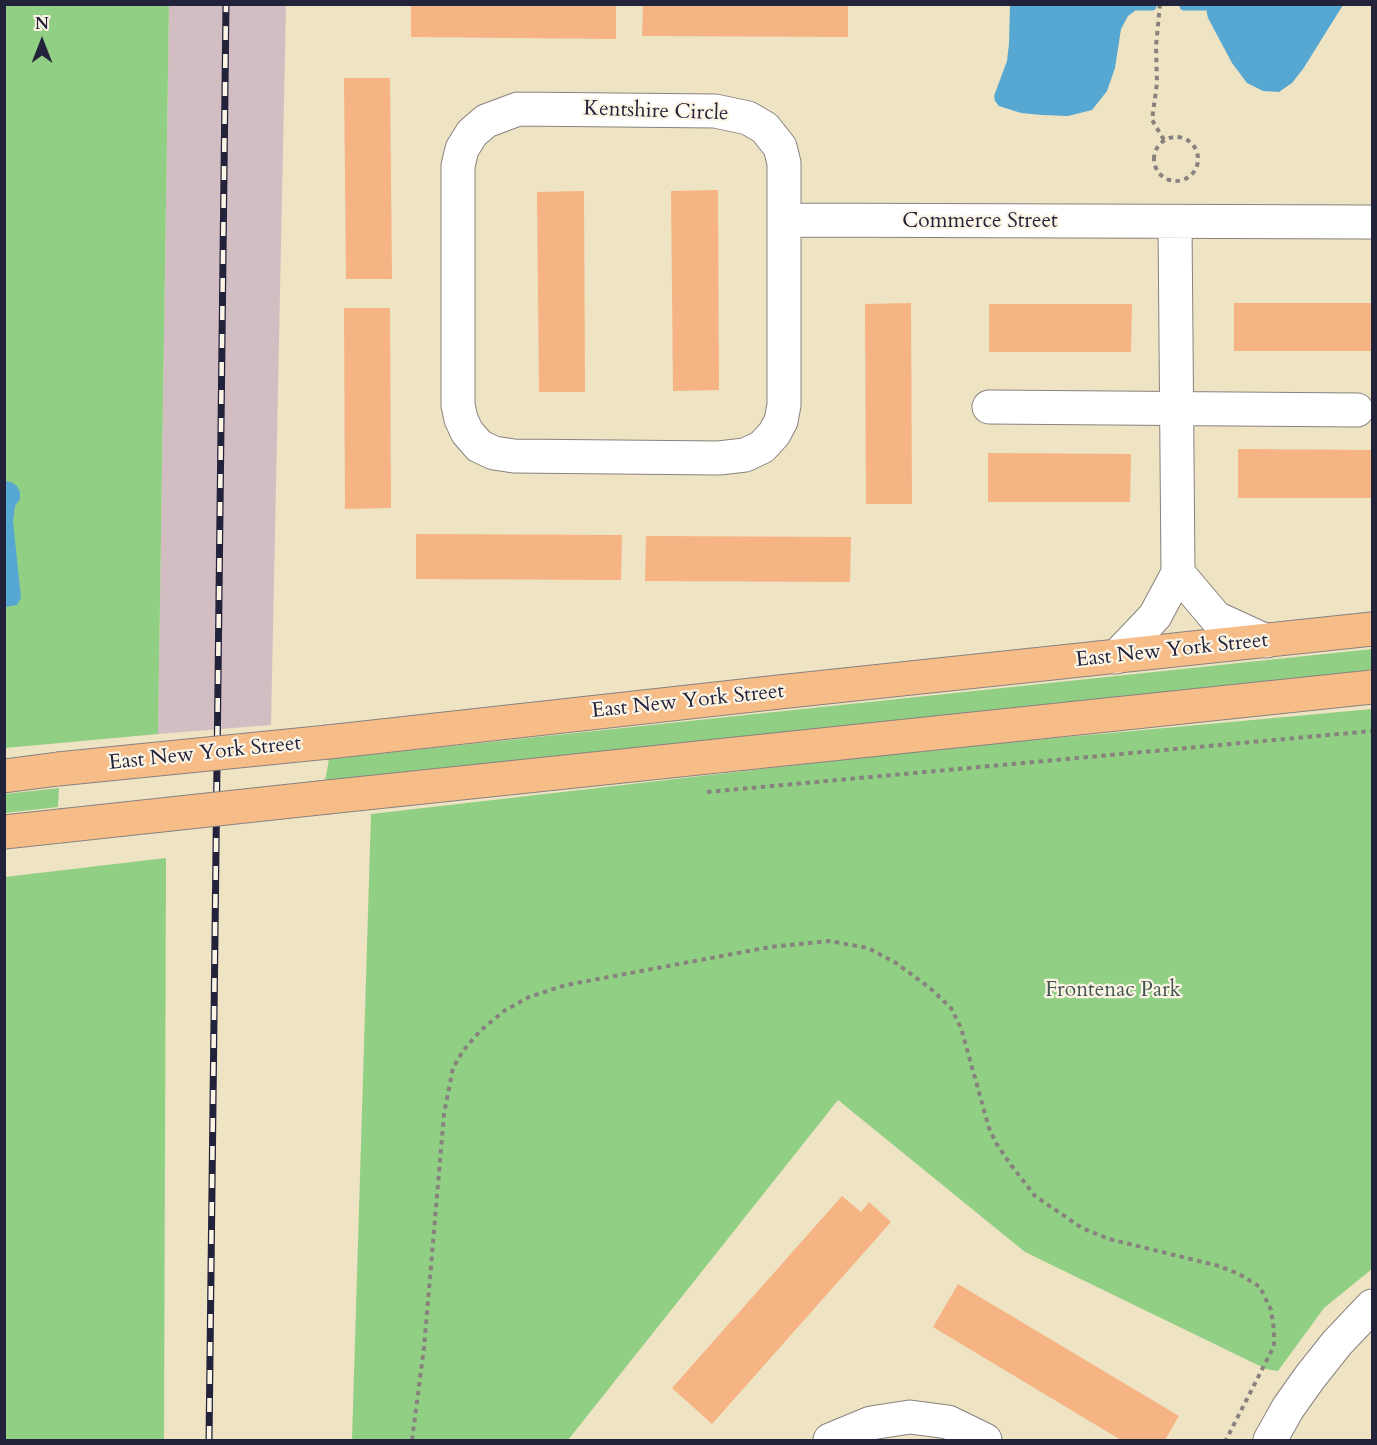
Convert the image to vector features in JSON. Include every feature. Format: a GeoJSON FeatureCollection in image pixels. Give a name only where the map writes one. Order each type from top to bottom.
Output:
{"type":"FeatureCollection","features":[{"type":"Feature","properties":{"kind":"main road","name":"East New York Street"},"geometry":{"type":"LineString","coordinates":[[4,776],[1372,630]]}},
{"type":"Feature","properties":{"kind":"main road"},"geometry":{"type":"LineString","coordinates":[[4,832],[1372,687]]}},
{"type":"Feature","properties":{"kind":"street","name":"Kentshire Circle"},"geometry":{"type":"LineString","coordinates":[[518,109],[715,111],[744,116],[765,128],[780,147],[784,163],[784,220],[784,405],[781,421],[774,434],[762,447],[745,455],[719,458],[513,456],[486,450],[479,446],[467,432],[458,405],[458,166],[462,149],[472,133],[486,120],[518,109]]}},
{"type":"Feature","properties":{"kind":"street","name":"Commerce Street"},"geometry":{"type":"LineString","coordinates":[[784,220],[1372,222]]}},
{"type":"Feature","properties":{"kind":"street"},"geometry":{"type":"LineString","coordinates":[[1116,657],[1155,616],[1178,573],[1175,222]]}},
{"type":"Feature","properties":{"kind":"street"},"geometry":{"type":"LineString","coordinates":[[990,407],[1357,410]]}},
{"type":"Feature","properties":{"kind":"street"},"geometry":{"type":"LineString","coordinates":[[1178,573],[1216,618],[1266,641]]}},
{"type":"Feature","properties":{"kind":"street"},"geometry":{"type":"LineString","coordinates":[[1270,1440],[1288,1408],[1310,1377],[1337,1343],[1372,1306]]}},
{"type":"Feature","properties":{"kind":"street"},"geometry":{"type":"LineString","coordinates":[[830,1440],[871,1423],[910,1417],[948,1422],[985,1440]]}},
{"type":"Feature","properties":{"kind":"path"},"geometry":{"type":"LineString","coordinates":[[1160,4],[1156,46],[1157,84],[1152,120],[1164,140]]}},
{"type":"Feature","properties":{"kind":"path"},"geometry":{"type":"LineString","coordinates":[[1178,136],[1192,142],[1196,148],[1198,163],[1191,175],[1179,181],[1165,178],[1160,174],[1154,162],[1154,156],[1159,144],[1164,140],[1178,136]]}},
{"type":"Feature","properties":{"kind":"path"},"geometry":{"type":"LineString","coordinates":[[699,793],[1372,731]]}},
{"type":"Feature","properties":{"kind":"path"},"geometry":{"type":"LineString","coordinates":[[412,1440],[424,1348],[444,1114],[453,1068],[469,1044],[481,1030],[504,1011],[529,997],[566,984],[770,948],[829,941],[868,948],[896,963],[930,988],[951,1008],[961,1028],[989,1128],[996,1143],[1035,1196],[1082,1228],[1109,1239],[1219,1266],[1239,1274],[1260,1287],[1271,1310],[1274,1346],[1226,1440]]}},
{"type":"Feature","properties":{"kind":"shaded area"},"geometry":{"type":"Polygon","coordinates":[[[169,5],[286,5],[271,725],[158,734],[169,5]]]}},
{"type":"Feature","properties":{"kind":"green space"},"geometry":{"type":"Polygon","coordinates":[[[5,5],[169,5],[158,734],[5,748],[5,5]]]}},
{"type":"Feature","properties":{"kind":"green space"},"geometry":{"type":"Polygon","coordinates":[[[1372,649],[1372,670],[325,781],[329,759],[1372,649]]]}},
{"type":"Feature","properties":{"kind":"green space","name":"Frontenac Park"},"geometry":{"type":"Polygon","coordinates":[[[1372,709],[1372,1269],[1324,1308],[1278,1371],[1266,1369],[1025,1252],[838,1100],[568,1440],[352,1440],[371,814],[936,749],[1372,709]]]}},
{"type":"Feature","properties":{"kind":"green space"},"geometry":{"type":"Polygon","coordinates":[[[59,788],[58,807],[5,813],[5,794],[59,788]]]}},
{"type":"Feature","properties":{"kind":"green space"},"geometry":{"type":"Polygon","coordinates":[[[166,858],[164,1440],[5,1440],[5,877],[166,858]]]}},
{"type":"Feature","properties":{"kind":"water"},"geometry":{"type":"Polygon","coordinates":[[[1205,4],[1343,5],[1303,69],[1292,83],[1279,92],[1263,91],[1247,83],[1232,63],[1208,18],[1205,4]]]}},
{"type":"Feature","properties":{"kind":"water"},"geometry":{"type":"Polygon","coordinates":[[[1010,5],[1134,5],[1135,11],[1128,16],[1121,29],[1115,68],[1107,91],[1092,110],[1068,116],[1042,115],[1021,113],[999,106],[995,101],[994,96],[1007,61],[1010,5]]]}},
{"type":"Feature","properties":{"kind":"water"},"geometry":{"type":"Polygon","coordinates":[[[5,481],[17,486],[20,492],[13,521],[21,598],[17,605],[5,607],[5,481]]]}},
{"type":"Feature","properties":{"kind":"building"},"geometry":{"type":"Polygon","coordinates":[[[411,4],[616,4],[616,39],[411,37],[411,4]]]}},
{"type":"Feature","properties":{"kind":"building"},"geometry":{"type":"Polygon","coordinates":[[[643,4],[848,4],[848,37],[642,36],[643,4]]]}},
{"type":"Feature","properties":{"kind":"building"},"geometry":{"type":"Polygon","coordinates":[[[344,78],[390,78],[392,279],[346,279],[344,78]]]}},
{"type":"Feature","properties":{"kind":"building"},"geometry":{"type":"Polygon","coordinates":[[[718,190],[719,390],[673,391],[671,191],[718,190]]]}},
{"type":"Feature","properties":{"kind":"building"},"geometry":{"type":"Polygon","coordinates":[[[584,191],[585,392],[539,392],[537,192],[584,191]]]}},
{"type":"Feature","properties":{"kind":"building"},"geometry":{"type":"Polygon","coordinates":[[[911,303],[912,504],[866,504],[865,304],[911,303]]]}},
{"type":"Feature","properties":{"kind":"building"},"geometry":{"type":"Polygon","coordinates":[[[1234,303],[1372,303],[1372,351],[1234,351],[1234,303]]]}},
{"type":"Feature","properties":{"kind":"building"},"geometry":{"type":"Polygon","coordinates":[[[989,304],[1132,304],[1131,352],[989,352],[989,304]]]}},
{"type":"Feature","properties":{"kind":"building"},"geometry":{"type":"Polygon","coordinates":[[[344,308],[390,308],[391,508],[345,509],[344,308]]]}},
{"type":"Feature","properties":{"kind":"building"},"geometry":{"type":"Polygon","coordinates":[[[1238,449],[1372,450],[1372,498],[1238,498],[1238,449]]]}},
{"type":"Feature","properties":{"kind":"building"},"geometry":{"type":"Polygon","coordinates":[[[988,453],[1131,454],[1130,502],[988,502],[988,453]]]}},
{"type":"Feature","properties":{"kind":"building"},"geometry":{"type":"Polygon","coordinates":[[[416,534],[622,535],[621,580],[416,579],[416,534]]]}},
{"type":"Feature","properties":{"kind":"building"},"geometry":{"type":"Polygon","coordinates":[[[646,536],[851,537],[850,582],[645,581],[646,536]]]}},
{"type":"Feature","properties":{"kind":"building"},"geometry":{"type":"Polygon","coordinates":[[[842,1196],[861,1212],[869,1202],[891,1222],[712,1424],[672,1388],[842,1196]]]}},
{"type":"Feature","properties":{"kind":"building"},"geometry":{"type":"Polygon","coordinates":[[[958,1284],[1179,1416],[1165,1440],[1121,1440],[933,1327],[958,1284]]]}},
{"type":"Feature","properties":{"kind":"waterway"},"geometry":{"type":"LineString","coordinates":[[1135,6],[1152,6]]}},
{"type":"Feature","properties":{"kind":"waterway"},"geometry":{"type":"LineString","coordinates":[[1184,6],[1204,6]]}},
{"type":"Feature","properties":{"kind":"railway"},"geometry":{"type":"LineString","coordinates":[[209,1440],[226,4]]}}]}
